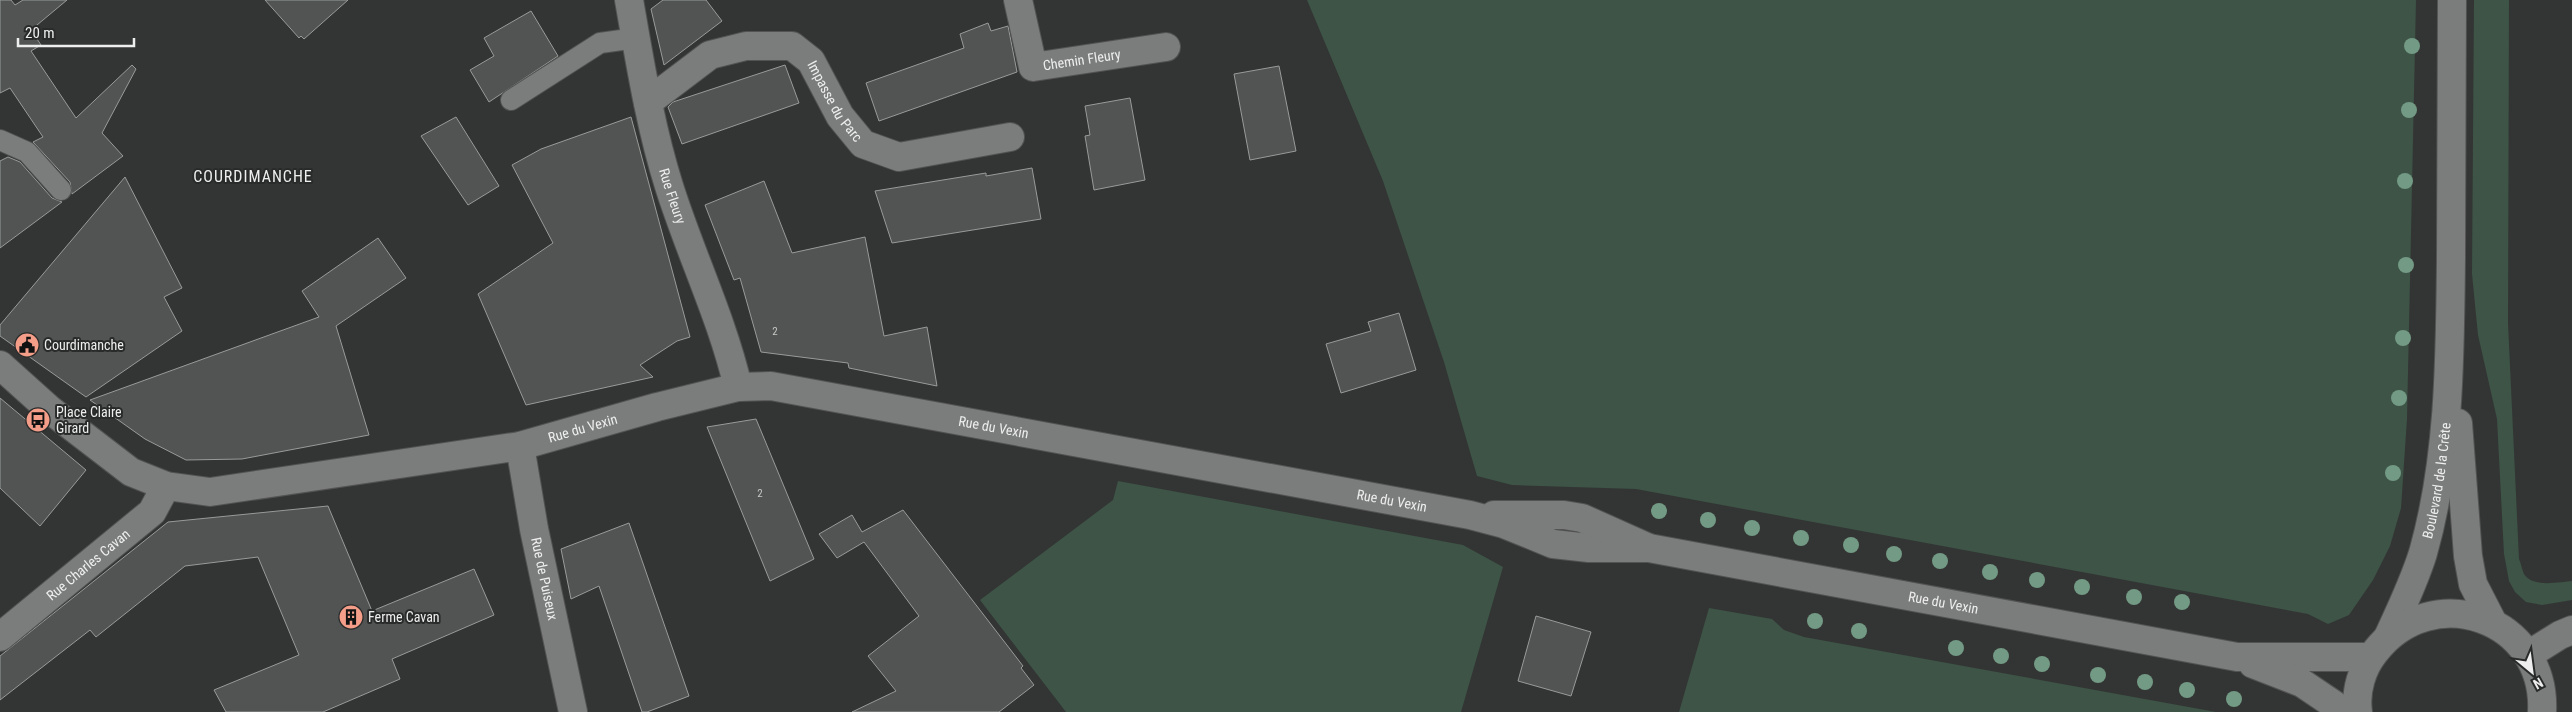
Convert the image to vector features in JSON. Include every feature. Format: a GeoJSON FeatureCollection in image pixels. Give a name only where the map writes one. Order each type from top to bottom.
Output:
{"type":"FeatureCollection","features":[{"type":"Feature","properties":{"kind":"street","name":"Rue Fleury"},"geometry":{"type":"LineString","coordinates":[[629,0],[648,102],[668,185],[731,354],[738,387]]}},
{"type":"Feature","properties":{"kind":"street","name":"Chemin Fleury"},"geometry":{"type":"LineString","coordinates":[[1018,0],[1033,67],[1166,47]]}},
{"type":"Feature","properties":{"kind":"street","name":"Boulevard de la Crête"},"geometry":{"type":"LineString","coordinates":[[2358,712],[2359,687],[2414,582],[2434,503],[2444,429],[2450,317],[2452,0]]}},
{"type":"Feature","properties":{"kind":"street","name":"Impasse du Parc"},"geometry":{"type":"LineString","coordinates":[[648,102],[710,56],[746,46],[792,46],[811,60],[840,116],[863,144],[899,157],[1010,137]]}},
{"type":"Feature","properties":{"kind":"street","name":"Boulevard de la Crête"},"geometry":{"type":"LineString","coordinates":[[2450,317],[2468,556],[2473,584],[2493,623]]}},
{"type":"Feature","properties":{"kind":"street","name":"Rue du Vexin"},"geometry":{"type":"LineString","coordinates":[[0,365],[49,409],[131,472],[166,486],[210,492],[520,446],[657,407],[738,387],[770,386],[1470,515],[1504,524],[1553,544],[1589,548],[1649,548],[2237,658]]}},
{"type":"Feature","properties":{"kind":"street","name":"Rue de Puiseux"},"geometry":{"type":"LineString","coordinates":[[520,446],[534,529],[573,712]]}},
{"type":"Feature","properties":{"kind":"street","name":"Rue Charles Cavan"},"geometry":{"type":"LineString","coordinates":[[0,637],[152,512],[166,486]]}},
{"type":"Feature","properties":{"kind":"street","name":"Boulevard de la Crête"},"geometry":{"type":"LineString","coordinates":[[2380,647],[2413,622],[2437,614],[2466,614],[2493,623],[2512,637],[2528,655],[2538,677],[2545,709]]}},
{"type":"Feature","properties":{"kind":"street"},"geometry":{"type":"LineString","coordinates":[[2528,655],[2560,635],[2572,630]]}},
{"type":"Feature","properties":{"kind":"street"},"geometry":{"type":"LineString","coordinates":[[2237,658],[2380,647]]}},
{"type":"Feature","properties":{"kind":"street"},"geometry":{"type":"LineString","coordinates":[[2237,658],[2302,684],[2345,712]]}},
{"type":"Feature","properties":{"kind":"lane"},"geometry":{"type":"LineString","coordinates":[[512,100],[600,43],[636,38]]}},
{"type":"Feature","properties":{"kind":"lane"},"geometry":{"type":"LineString","coordinates":[[0,140],[26,152],[61,190]]}},
{"type":"Feature","properties":{"kind":"green space"},"geometry":{"type":"Polygon","coordinates":[[[1307,0],[2416,0],[2407,419],[2401,508],[2390,546],[2373,580],[2349,615],[2328,624],[2308,614],[1636,489],[1512,485],[1477,476],[1444,362],[1383,181],[1307,0]]]}},
{"type":"Feature","properties":{"kind":"green space"},"geometry":{"type":"Polygon","coordinates":[[[2474,0],[2509,0],[2508,323],[2519,559],[2524,574],[2533,581],[2546,583],[2572,581],[2572,600],[2542,605],[2526,602],[2515,592],[2509,581],[2504,554],[2497,419],[2478,335],[2472,274],[2474,0]]]}},
{"type":"Feature","properties":{"kind":"green space"},"geometry":{"type":"Polygon","coordinates":[[[1118,481],[1463,545],[1503,567],[1461,712],[1066,712],[980,600],[1113,500],[1118,481]]]}},
{"type":"Feature","properties":{"kind":"green space"},"geometry":{"type":"Polygon","coordinates":[[[1709,608],[1772,619],[1784,630],[1804,637],[2216,712],[1679,712],[1709,608]]]}},
{"type":"Feature","properties":{"kind":"building"},"geometry":{"type":"Polygon","coordinates":[[[0,0],[11,0],[15,5],[23,0],[67,0],[31,30],[41,45],[31,51],[76,118],[132,65],[136,69],[102,133],[123,156],[72,194],[70,182],[33,142],[43,137],[10,88],[0,93],[0,0]]]}},
{"type":"Feature","properties":{"kind":"building"},"geometry":{"type":"Polygon","coordinates":[[[265,0],[348,0],[304,39],[301,36],[299,38],[265,0]]]}},
{"type":"Feature","properties":{"kind":"building"},"geometry":{"type":"Polygon","coordinates":[[[663,0],[706,0],[722,21],[664,65],[651,9],[663,0]]]}},
{"type":"Feature","properties":{"kind":"building"},"geometry":{"type":"Polygon","coordinates":[[[531,11],[558,56],[489,102],[470,70],[494,56],[484,38],[531,11]]]}},
{"type":"Feature","properties":{"kind":"building"},"geometry":{"type":"Polygon","coordinates":[[[988,23],[991,31],[1008,26],[1017,72],[879,121],[866,83],[964,48],[960,34],[988,23]]]}},
{"type":"Feature","properties":{"kind":"building"},"geometry":{"type":"Polygon","coordinates":[[[785,65],[799,103],[682,144],[668,107],[673,102],[785,65]]]}},
{"type":"Feature","properties":{"kind":"building"},"geometry":{"type":"Polygon","coordinates":[[[1279,66],[1296,151],[1250,160],[1234,74],[1279,66]]]}},
{"type":"Feature","properties":{"kind":"building"},"geometry":{"type":"Polygon","coordinates":[[[1130,98],[1145,180],[1094,190],[1085,136],[1090,135],[1085,106],[1130,98]]]}},
{"type":"Feature","properties":{"kind":"building"},"geometry":{"type":"Polygon","coordinates":[[[456,117],[499,186],[468,205],[421,136],[456,117]]]}},
{"type":"Feature","properties":{"kind":"building"},"geometry":{"type":"Polygon","coordinates":[[[631,117],[690,337],[677,341],[640,365],[653,377],[526,405],[478,294],[553,243],[512,165],[541,149],[631,117]]]}},
{"type":"Feature","properties":{"kind":"building"},"geometry":{"type":"Polygon","coordinates":[[[8,157],[20,162],[52,198],[62,202],[0,248],[0,161],[8,157]]]}},
{"type":"Feature","properties":{"kind":"building"},"geometry":{"type":"Polygon","coordinates":[[[1032,168],[1041,219],[892,243],[875,191],[986,173],[986,176],[1032,168]]]}},
{"type":"Feature","properties":{"kind":"building"},"geometry":{"type":"Polygon","coordinates":[[[125,177],[182,288],[164,297],[182,331],[86,397],[0,336],[0,325],[125,177]]]}},
{"type":"Feature","properties":{"kind":"building"},"geometry":{"type":"Polygon","coordinates":[[[764,181],[792,253],[865,237],[884,336],[927,327],[937,386],[849,368],[848,363],[761,352],[740,278],[734,280],[705,205],[764,181]]]}},
{"type":"Feature","properties":{"kind":"building"},"geometry":{"type":"Polygon","coordinates":[[[378,238],[406,278],[336,326],[369,435],[242,459],[186,460],[145,439],[90,400],[319,317],[302,291],[378,238]]]}},
{"type":"Feature","properties":{"kind":"building"},"geometry":{"type":"Polygon","coordinates":[[[1399,313],[1416,370],[1341,393],[1326,344],[1371,331],[1368,322],[1399,313]]]}},
{"type":"Feature","properties":{"kind":"building"},"geometry":{"type":"Polygon","coordinates":[[[0,398],[86,470],[40,526],[0,488],[0,398]]]}},
{"type":"Feature","properties":{"kind":"building"},"geometry":{"type":"Polygon","coordinates":[[[756,419],[814,559],[770,581],[707,427],[756,419]]]}},
{"type":"Feature","properties":{"kind":"building"},"geometry":{"type":"Polygon","coordinates":[[[328,506],[372,611],[474,569],[494,615],[392,659],[400,679],[323,712],[226,712],[214,690],[299,655],[258,557],[185,566],[96,637],[90,630],[0,700],[0,656],[168,522],[328,506]]]}},
{"type":"Feature","properties":{"kind":"building"},"geometry":{"type":"Polygon","coordinates":[[[903,510],[1023,666],[1021,668],[1034,685],[999,712],[852,712],[896,691],[868,656],[919,616],[864,542],[837,558],[819,534],[852,515],[862,532],[903,510]]]}},
{"type":"Feature","properties":{"kind":"building"},"geometry":{"type":"Polygon","coordinates":[[[629,523],[689,696],[647,712],[642,712],[599,586],[571,599],[561,549],[629,523]]]}},
{"type":"Feature","properties":{"kind":"building"},"geometry":{"type":"Polygon","coordinates":[[[1536,616],[1591,632],[1571,696],[1518,681],[1536,616]]]}},
{"type":"Feature","properties":{"kind":"place","name":"Courdimanche"},"geometry":{"type":"Point","coordinates":[27,345]}},
{"type":"Feature","properties":{"kind":"place","name":"Place Claire Girard"},"geometry":{"type":"Point","coordinates":[38,420]}},
{"type":"Feature","properties":{"kind":"place","name":"Ferme Cavan"},"geometry":{"type":"Point","coordinates":[351,617]}},
{"type":"Feature","properties":{"kind":"district","name":"COURDIMANCHE"},"geometry":{"type":"Point","coordinates":[253,176]}}]}
